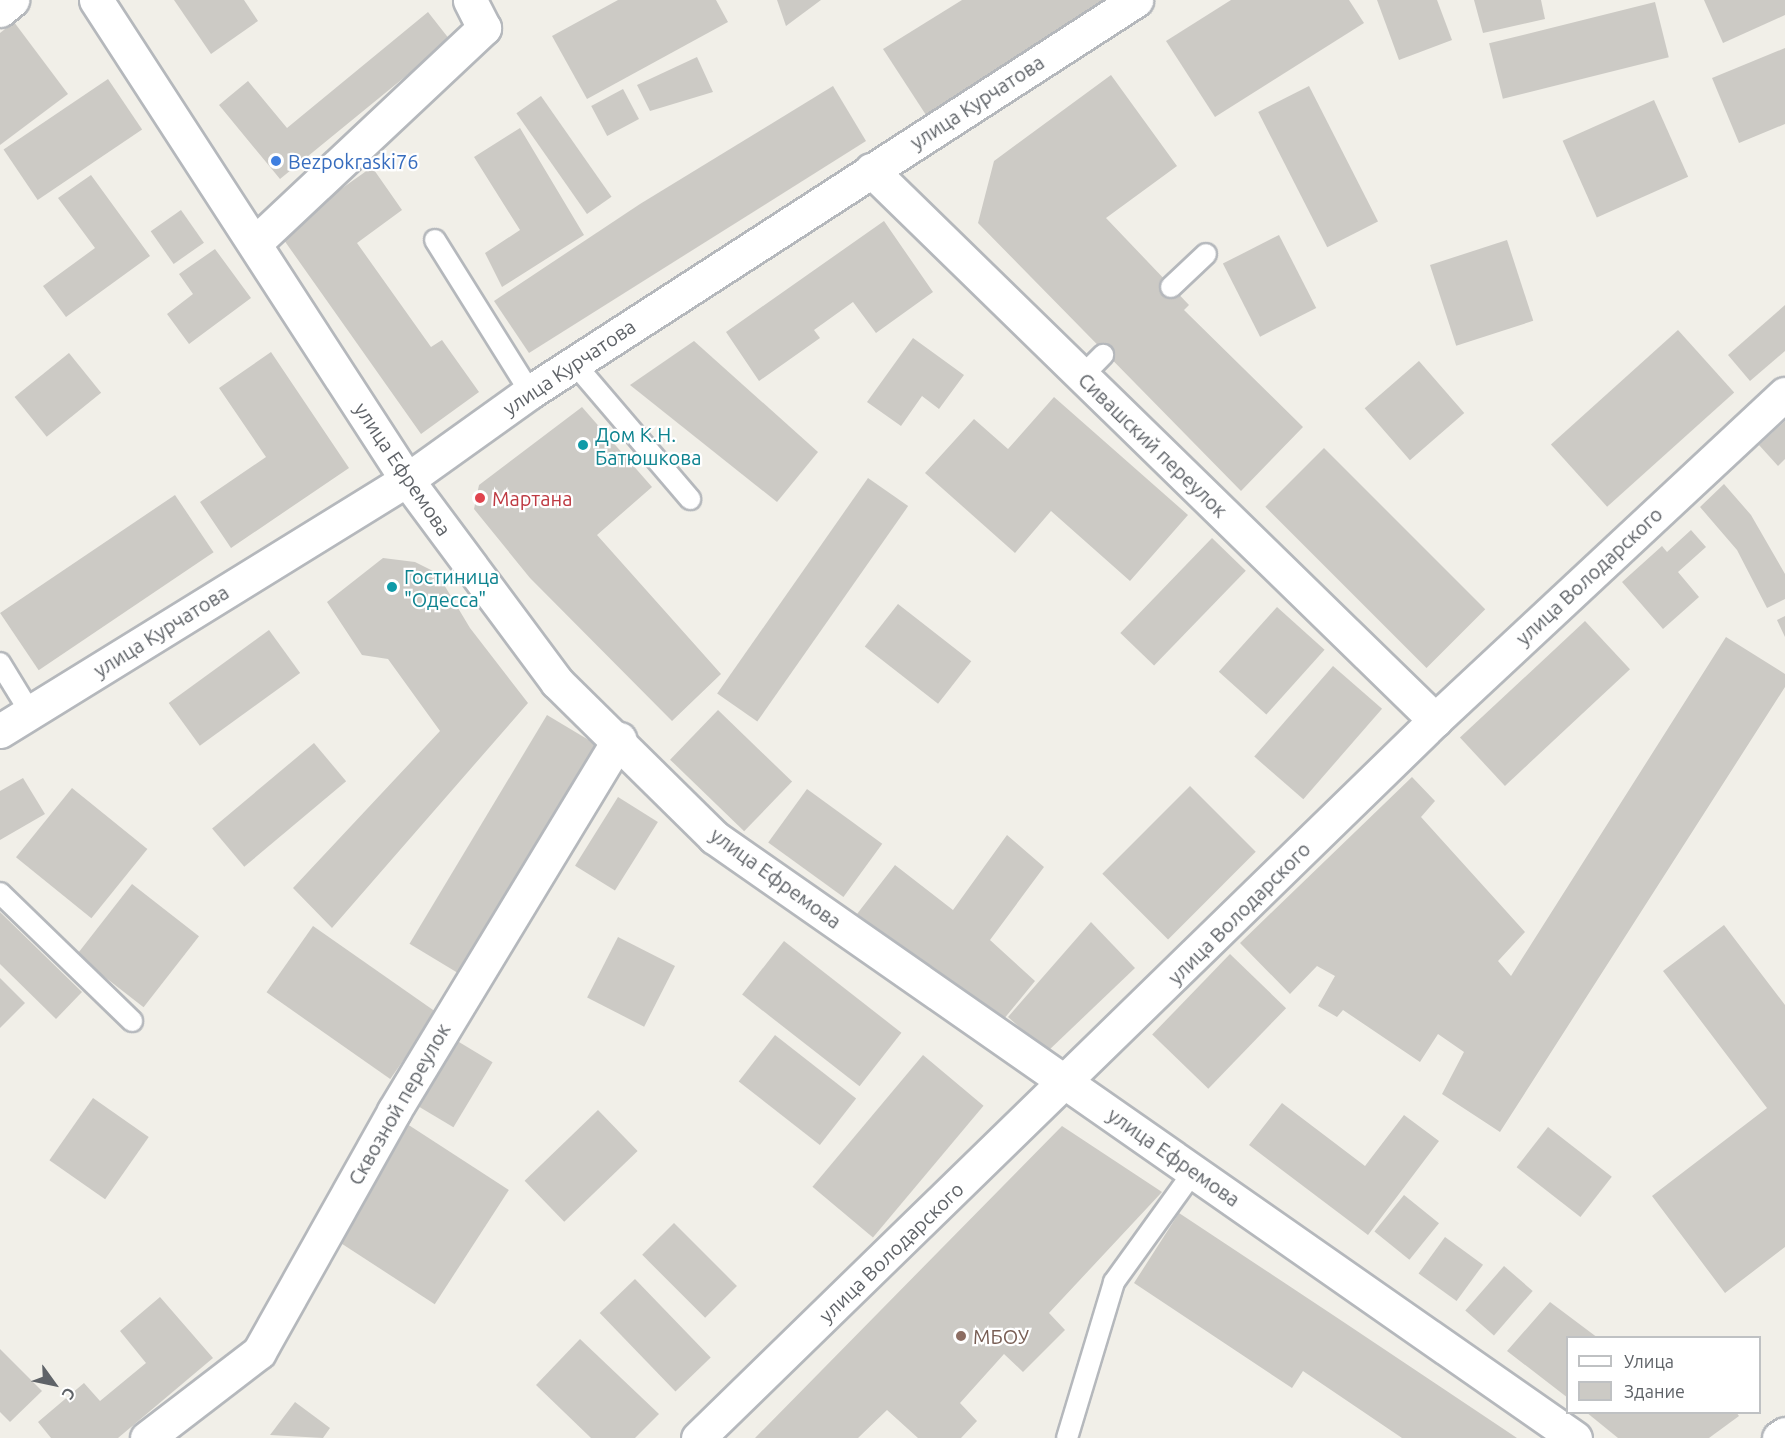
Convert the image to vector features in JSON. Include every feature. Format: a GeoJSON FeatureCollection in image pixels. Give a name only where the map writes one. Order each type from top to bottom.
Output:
{"type":"FeatureCollection","features":[{"type":"Feature","properties":{"kind":"street"},"geometry":{"type":"LineString","coordinates":[[0,10],[12,0]]}},
{"type":"Feature","properties":{"kind":"street","name":"улица Ефремова"},"geometry":{"type":"LineString","coordinates":[[96,0],[256,242],[407,480],[557,682],[619,739],[714,837],[1575,1438]]}},
{"type":"Feature","properties":{"kind":"street"},"geometry":{"type":"LineString","coordinates":[[256,242],[484,28],[470,0]]}},
{"type":"Feature","properties":{"kind":"street","name":"улица Курчатова"},"geometry":{"type":"LineString","coordinates":[[0,730],[407,480],[574,363],[1136,0]]}},
{"type":"Feature","properties":{"kind":"street","name":"Сивашский переулок"},"geometry":{"type":"LineString","coordinates":[[871,170],[1092,365],[1435,720]]}},
{"type":"Feature","properties":{"kind":"street","name":"улица Володарского"},"geometry":{"type":"LineString","coordinates":[[698,1438],[1068,1082],[1435,720],[1785,394]]}},
{"type":"Feature","properties":{"kind":"street","name":"Сквозной переулок"},"geometry":{"type":"LineString","coordinates":[[147,1438],[259,1352],[393,1111],[619,739]]}},
{"type":"Feature","properties":{"kind":"street"},"geometry":{"type":"LineString","coordinates":[[1779,1438],[1785,1434]]}},
{"type":"Feature","properties":{"kind":"lane"},"geometry":{"type":"LineString","coordinates":[[435,240],[530,392]]}},
{"type":"Feature","properties":{"kind":"lane"},"geometry":{"type":"LineString","coordinates":[[1171,286],[1206,254]]}},
{"type":"Feature","properties":{"kind":"lane"},"geometry":{"type":"LineString","coordinates":[[574,363],[690,499]]}},
{"type":"Feature","properties":{"kind":"lane"},"geometry":{"type":"LineString","coordinates":[[0,663],[30,712]]}},
{"type":"Feature","properties":{"kind":"lane"},"geometry":{"type":"LineString","coordinates":[[0,893],[132,1021]]}},
{"type":"Feature","properties":{"kind":"lane"},"geometry":{"type":"LineString","coordinates":[[1067,1438],[1114,1282],[1194,1171]]}},
{"type":"Feature","properties":{"kind":"building"},"geometry":{"type":"Polygon","coordinates":[[[174,0],[244,0],[258,21],[211,54],[174,0]]]}},
{"type":"Feature","properties":{"kind":"building"},"geometry":{"type":"Polygon","coordinates":[[[618,0],[716,0],[728,22],[587,99],[552,36],[618,0]]]}},
{"type":"Feature","properties":{"kind":"building"},"geometry":{"type":"Polygon","coordinates":[[[777,0],[821,0],[786,26],[777,0]]]}},
{"type":"Feature","properties":{"kind":"building"},"geometry":{"type":"Polygon","coordinates":[[[962,0],[1106,0],[926,115],[883,49],[962,0]]]}},
{"type":"Feature","properties":{"kind":"building"},"geometry":{"type":"Polygon","coordinates":[[[1231,0],[1349,0],[1364,23],[1215,117],[1166,41],[1231,0]]]}},
{"type":"Feature","properties":{"kind":"building"},"geometry":{"type":"Polygon","coordinates":[[[1377,0],[1437,0],[1452,40],[1399,60],[1377,0]]]}},
{"type":"Feature","properties":{"kind":"building"},"geometry":{"type":"Polygon","coordinates":[[[1474,0],[1541,0],[1545,19],[1483,33],[1474,0]]]}},
{"type":"Feature","properties":{"kind":"building"},"geometry":{"type":"Polygon","coordinates":[[[1704,0],[1785,0],[1785,15],[1723,43],[1704,0]]]}},
{"type":"Feature","properties":{"kind":"building"},"geometry":{"type":"Polygon","coordinates":[[[1655,2],[1669,57],[1503,99],[1489,43],[1655,2]]]}},
{"type":"Feature","properties":{"kind":"building"},"geometry":{"type":"Polygon","coordinates":[[[428,12],[450,40],[280,179],[219,105],[248,81],[287,128],[428,12]]]}},
{"type":"Feature","properties":{"kind":"building"},"geometry":{"type":"Polygon","coordinates":[[[14,22],[68,94],[0,145],[0,33],[14,22]]]}},
{"type":"Feature","properties":{"kind":"building"},"geometry":{"type":"Polygon","coordinates":[[[1785,48],[1785,124],[1739,143],[1712,78],[1785,48]]]}},
{"type":"Feature","properties":{"kind":"building"},"geometry":{"type":"Polygon","coordinates":[[[697,57],[713,92],[650,111],[637,85],[697,57]]]}},
{"type":"Feature","properties":{"kind":"building"},"geometry":{"type":"Polygon","coordinates":[[[1111,75],[1177,166],[1106,218],[1189,305],[1184,310],[1303,427],[1241,491],[978,223],[994,161],[1111,75]]]}},
{"type":"Feature","properties":{"kind":"building"},"geometry":{"type":"Polygon","coordinates":[[[108,79],[142,130],[38,200],[4,149],[108,79]]]}},
{"type":"Feature","properties":{"kind":"building"},"geometry":{"type":"Polygon","coordinates":[[[833,86],[866,141],[529,353],[494,301],[640,204],[833,86]]]}},
{"type":"Feature","properties":{"kind":"building"},"geometry":{"type":"Polygon","coordinates":[[[1309,86],[1378,221],[1327,247],[1258,112],[1309,86]]]}},
{"type":"Feature","properties":{"kind":"building"},"geometry":{"type":"Polygon","coordinates":[[[623,89],[639,119],[607,136],[591,106],[623,89]]]}},
{"type":"Feature","properties":{"kind":"building"},"geometry":{"type":"Polygon","coordinates":[[[541,96],[612,197],[587,214],[516,113],[541,96]]]}},
{"type":"Feature","properties":{"kind":"building"},"geometry":{"type":"Polygon","coordinates":[[[1654,100],[1688,177],[1597,217],[1563,141],[1654,100]]]}},
{"type":"Feature","properties":{"kind":"building"},"geometry":{"type":"Polygon","coordinates":[[[520,128],[584,235],[502,287],[485,253],[520,230],[474,157],[520,128]]]}},
{"type":"Feature","properties":{"kind":"building"},"geometry":{"type":"Polygon","coordinates":[[[372,167],[402,210],[357,243],[431,347],[442,340],[479,392],[421,434],[279,233],[372,167]]]}},
{"type":"Feature","properties":{"kind":"building"},"geometry":{"type":"Polygon","coordinates":[[[91,175],[150,256],[66,317],[43,286],[95,248],[58,198],[91,175]]]}},
{"type":"Feature","properties":{"kind":"building"},"geometry":{"type":"Polygon","coordinates":[[[181,210],[204,243],[174,264],[151,231],[181,210]]]}},
{"type":"Feature","properties":{"kind":"building"},"geometry":{"type":"Polygon","coordinates":[[[884,221],[933,292],[876,333],[853,302],[814,330],[820,338],[759,381],[726,332],[884,221]]]}},
{"type":"Feature","properties":{"kind":"building"},"geometry":{"type":"Polygon","coordinates":[[[1279,235],[1316,308],[1260,337],[1223,264],[1279,235]]]}},
{"type":"Feature","properties":{"kind":"building"},"geometry":{"type":"Polygon","coordinates":[[[1507,240],[1533,321],[1456,346],[1430,265],[1507,240]]]}},
{"type":"Feature","properties":{"kind":"building"},"geometry":{"type":"Polygon","coordinates":[[[215,249],[251,298],[189,344],[167,314],[193,294],[179,274],[215,249]]]}},
{"type":"Feature","properties":{"kind":"building"},"geometry":{"type":"Polygon","coordinates":[[[1785,305],[1785,351],[1750,381],[1728,355],[1785,305]]]}},
{"type":"Feature","properties":{"kind":"building"},"geometry":{"type":"Polygon","coordinates":[[[1678,330],[1734,392],[1607,507],[1551,444],[1678,330]]]}},
{"type":"Feature","properties":{"kind":"building"},"geometry":{"type":"Polygon","coordinates":[[[913,338],[964,375],[939,409],[922,396],[901,426],[867,402],[913,338]]]}},
{"type":"Feature","properties":{"kind":"building"},"geometry":{"type":"Polygon","coordinates":[[[694,341],[818,452],[777,502],[630,385],[694,341]]]}},
{"type":"Feature","properties":{"kind":"building"},"geometry":{"type":"Polygon","coordinates":[[[271,352],[349,468],[231,548],[200,502],[266,457],[219,388],[271,352]]]}},
{"type":"Feature","properties":{"kind":"building"},"geometry":{"type":"Polygon","coordinates":[[[69,353],[101,393],[47,437],[15,397],[69,353]]]}},
{"type":"Feature","properties":{"kind":"building"},"geometry":{"type":"Polygon","coordinates":[[[1419,361],[1464,413],[1410,460],[1365,408],[1419,361]]]}},
{"type":"Feature","properties":{"kind":"building"},"geometry":{"type":"Polygon","coordinates":[[[1054,397],[1188,515],[1130,581],[1051,511],[1015,553],[925,473],[974,419],[1008,449],[1054,397]]]}},
{"type":"Feature","properties":{"kind":"building"},"geometry":{"type":"Polygon","coordinates":[[[582,407],[652,487],[597,535],[721,674],[672,721],[530,578],[474,509],[479,485],[582,407]]]}},
{"type":"Feature","properties":{"kind":"building"},"geometry":{"type":"Polygon","coordinates":[[[1785,421],[1785,459],[1778,466],[1759,445],[1785,421]]]}},
{"type":"Feature","properties":{"kind":"building"},"geometry":{"type":"Polygon","coordinates":[[[1324,448],[1485,609],[1427,668],[1265,507],[1324,448]]]}},
{"type":"Feature","properties":{"kind":"building"},"geometry":{"type":"Polygon","coordinates":[[[868,478],[908,506],[757,722],[717,693],[868,478]]]}},
{"type":"Feature","properties":{"kind":"building"},"geometry":{"type":"Polygon","coordinates":[[[1724,484],[1751,515],[1785,574],[1785,599],[1767,608],[1737,550],[1700,507],[1724,484]]]}},
{"type":"Feature","properties":{"kind":"building"},"geometry":{"type":"Polygon","coordinates":[[[175,495],[214,552],[39,670],[0,613],[175,495]]]}},
{"type":"Feature","properties":{"kind":"building"},"geometry":{"type":"Polygon","coordinates":[[[1691,530],[1706,547],[1678,572],[1699,597],[1663,629],[1622,582],[1662,546],[1667,552],[1691,530]]]}},
{"type":"Feature","properties":{"kind":"building"},"geometry":{"type":"Polygon","coordinates":[[[1212,538],[1246,571],[1154,666],[1120,633],[1212,538]]]}},
{"type":"Feature","properties":{"kind":"building"},"geometry":{"type":"Polygon","coordinates":[[[383,558],[415,562],[437,573],[470,628],[528,703],[332,928],[293,888],[440,731],[388,659],[362,655],[327,602],[383,558]]]}},
{"type":"Feature","properties":{"kind":"building"},"geometry":{"type":"Polygon","coordinates":[[[898,604],[971,661],[938,704],[865,647],[898,604]]]}},
{"type":"Feature","properties":{"kind":"building"},"geometry":{"type":"Polygon","coordinates":[[[1277,607],[1325,650],[1266,714],[1219,672],[1277,607]]]}},
{"type":"Feature","properties":{"kind":"building"},"geometry":{"type":"Polygon","coordinates":[[[1785,616],[1785,637],[1777,620],[1785,616]]]}},
{"type":"Feature","properties":{"kind":"building"},"geometry":{"type":"Polygon","coordinates":[[[1585,621],[1630,669],[1505,786],[1460,738],[1585,621]]]}},
{"type":"Feature","properties":{"kind":"building"},"geometry":{"type":"Polygon","coordinates":[[[269,630],[300,673],[200,746],[169,703],[269,630]]]}},
{"type":"Feature","properties":{"kind":"building"},"geometry":{"type":"Polygon","coordinates":[[[1726,637],[1785,674],[1785,687],[1500,1132],[1442,1094],[1464,1052],[1438,1034],[1420,1062],[1343,1010],[1337,1017],[1318,1006],[1335,976],[1317,966],[1290,994],[1240,943],[1412,777],[1435,801],[1421,817],[1525,932],[1498,961],[1511,976],[1726,637]]]}},
{"type":"Feature","properties":{"kind":"building"},"geometry":{"type":"Polygon","coordinates":[[[1333,666],[1382,709],[1303,799],[1254,757],[1333,666]]]}},
{"type":"Feature","properties":{"kind":"building"},"geometry":{"type":"Polygon","coordinates":[[[718,710],[792,782],[744,831],[670,760],[718,710]]]}},
{"type":"Feature","properties":{"kind":"building"},"geometry":{"type":"Polygon","coordinates":[[[547,715],[596,744],[458,973],[409,944],[547,715]]]}},
{"type":"Feature","properties":{"kind":"building"},"geometry":{"type":"Polygon","coordinates":[[[314,743],[346,781],[244,867],[212,828],[314,743]]]}},
{"type":"Feature","properties":{"kind":"building"},"geometry":{"type":"Polygon","coordinates":[[[23,778],[45,814],[0,840],[0,791],[23,778]]]}},
{"type":"Feature","properties":{"kind":"building"},"geometry":{"type":"Polygon","coordinates":[[[1190,786],[1256,852],[1168,939],[1102,874],[1190,786]]]}},
{"type":"Feature","properties":{"kind":"building"},"geometry":{"type":"Polygon","coordinates":[[[72,788],[147,849],[91,918],[16,857],[72,788]]]}},
{"type":"Feature","properties":{"kind":"building"},"geometry":{"type":"Polygon","coordinates":[[[807,789],[882,844],[843,897],[768,842],[807,789]]]}},
{"type":"Feature","properties":{"kind":"building"},"geometry":{"type":"Polygon","coordinates":[[[618,797],[658,822],[615,891],[575,866],[618,797]]]}},
{"type":"Feature","properties":{"kind":"building"},"geometry":{"type":"Polygon","coordinates":[[[1007,835],[1044,867],[990,940],[1035,981],[1003,1020],[857,914],[895,865],[953,910],[1007,835]]]}},
{"type":"Feature","properties":{"kind":"building"},"geometry":{"type":"Polygon","coordinates":[[[132,884],[199,936],[144,1007],[77,955],[132,884]]]}},
{"type":"Feature","properties":{"kind":"building"},"geometry":{"type":"Polygon","coordinates":[[[0,912],[82,992],[56,1019],[0,964],[0,912]]]}},
{"type":"Feature","properties":{"kind":"building"},"geometry":{"type":"Polygon","coordinates":[[[1091,922],[1135,968],[1047,1052],[1008,1017],[1091,922]]]}},
{"type":"Feature","properties":{"kind":"building"},"geometry":{"type":"Polygon","coordinates":[[[1724,925],[1785,1005],[1785,1247],[1725,1293],[1652,1196],[1767,1108],[1663,971],[1724,925]]]}},
{"type":"Feature","properties":{"kind":"building"},"geometry":{"type":"Polygon","coordinates":[[[313,926],[437,1013],[390,1079],[267,992],[313,926]]]}},
{"type":"Feature","properties":{"kind":"building"},"geometry":{"type":"Polygon","coordinates":[[[618,937],[675,966],[644,1027],[587,998],[618,937]]]}},
{"type":"Feature","properties":{"kind":"building"},"geometry":{"type":"Polygon","coordinates":[[[784,941],[901,1033],[860,1086],[742,995],[784,941]]]}},
{"type":"Feature","properties":{"kind":"building"},"geometry":{"type":"Polygon","coordinates":[[[1230,954],[1286,1008],[1208,1089],[1152,1035],[1230,954]]]}},
{"type":"Feature","properties":{"kind":"building"},"geometry":{"type":"Polygon","coordinates":[[[0,978],[25,1003],[0,1028],[0,978]]]}},
{"type":"Feature","properties":{"kind":"building"},"geometry":{"type":"Polygon","coordinates":[[[775,1035],[856,1098],[820,1145],[739,1081],[775,1035]]]}},
{"type":"Feature","properties":{"kind":"building"},"geometry":{"type":"Polygon","coordinates":[[[454,1039],[493,1062],[453,1127],[415,1104],[454,1039]]]}},
{"type":"Feature","properties":{"kind":"building"},"geometry":{"type":"Polygon","coordinates":[[[923,1055],[984,1106],[873,1238],[812,1187],[923,1055]]]}},
{"type":"Feature","properties":{"kind":"building"},"geometry":{"type":"Polygon","coordinates":[[[93,1098],[149,1137],[105,1199],[49,1160],[93,1098]]]}},
{"type":"Feature","properties":{"kind":"building"},"geometry":{"type":"Polygon","coordinates":[[[1282,1103],[1365,1166],[1404,1115],[1439,1141],[1368,1235],[1249,1145],[1282,1103]]]}},
{"type":"Feature","properties":{"kind":"building"},"geometry":{"type":"Polygon","coordinates":[[[598,1110],[638,1151],[564,1222],[525,1181],[598,1110]]]}},
{"type":"Feature","properties":{"kind":"building"},"geometry":{"type":"Polygon","coordinates":[[[404,1122],[509,1190],[435,1304],[330,1236],[404,1122]]]}},
{"type":"Feature","properties":{"kind":"building"},"geometry":{"type":"Polygon","coordinates":[[[1062,1126],[1162,1192],[1049,1313],[1065,1330],[1023,1372],[1004,1354],[960,1403],[977,1421],[961,1438],[918,1438],[887,1410],[858,1438],[755,1438],[1062,1126]]]}},
{"type":"Feature","properties":{"kind":"building"},"geometry":{"type":"Polygon","coordinates":[[[1548,1127],[1612,1177],[1580,1217],[1517,1167],[1548,1127]]]}},
{"type":"Feature","properties":{"kind":"building"},"geometry":{"type":"Polygon","coordinates":[[[1404,1195],[1439,1223],[1409,1260],[1374,1232],[1404,1195]]]}},
{"type":"Feature","properties":{"kind":"building"},"geometry":{"type":"Polygon","coordinates":[[[1179,1213],[1517,1438],[1402,1438],[1303,1371],[1292,1388],[1134,1283],[1179,1213]]]}},
{"type":"Feature","properties":{"kind":"building"},"geometry":{"type":"Polygon","coordinates":[[[674,1223],[737,1286],[705,1318],[642,1255],[674,1223]]]}},
{"type":"Feature","properties":{"kind":"building"},"geometry":{"type":"Polygon","coordinates":[[[1445,1237],[1483,1265],[1457,1301],[1419,1273],[1445,1237]]]}},
{"type":"Feature","properties":{"kind":"building"},"geometry":{"type":"Polygon","coordinates":[[[1504,1266],[1533,1291],[1494,1335],[1465,1311],[1504,1266]]]}},
{"type":"Feature","properties":{"kind":"building"},"geometry":{"type":"Polygon","coordinates":[[[635,1279],[711,1357],[675,1391],[600,1313],[635,1279]]]}},
{"type":"Feature","properties":{"kind":"building"},"geometry":{"type":"Polygon","coordinates":[[[160,1297],[213,1358],[118,1438],[51,1438],[38,1422],[84,1383],[100,1401],[146,1363],[120,1331],[160,1297]]]}},
{"type":"Feature","properties":{"kind":"building"},"geometry":{"type":"Polygon","coordinates":[[[1550,1302],[1595,1336],[1566,1336],[1566,1396],[1507,1351],[1550,1302]]]}},
{"type":"Feature","properties":{"kind":"building"},"geometry":{"type":"Polygon","coordinates":[[[580,1339],[659,1414],[635,1438],[591,1438],[536,1385],[580,1339]]]}},
{"type":"Feature","properties":{"kind":"building"},"geometry":{"type":"Polygon","coordinates":[[[0,1349],[42,1391],[10,1422],[0,1412],[0,1349]]]}},
{"type":"Feature","properties":{"kind":"building"},"geometry":{"type":"Polygon","coordinates":[[[295,1402],[330,1428],[323,1438],[270,1435],[295,1402]]]}},
{"type":"Feature","properties":{"kind":"building"},"geometry":{"type":"Polygon","coordinates":[[[1588,1414],[1738,1414],[1739,1416],[1709,1438],[1618,1438],[1588,1414]]]}},
{"type":"Feature","properties":{"kind":"place","name":"Bezpokraski76"},"geometry":{"type":"Point","coordinates":[276,161]}},
{"type":"Feature","properties":{"kind":"place","name":"Дом К.Н. Батюшкова"},"geometry":{"type":"Point","coordinates":[583,445]}},
{"type":"Feature","properties":{"kind":"place","name":"Мартана"},"geometry":{"type":"Point","coordinates":[480,498]}},
{"type":"Feature","properties":{"kind":"place","name":"Гостиница \"Одесса\""},"geometry":{"type":"Point","coordinates":[392,587]}},
{"type":"Feature","properties":{"kind":"place","name":"МБОУ"},"geometry":{"type":"Point","coordinates":[961,1336]}}]}
